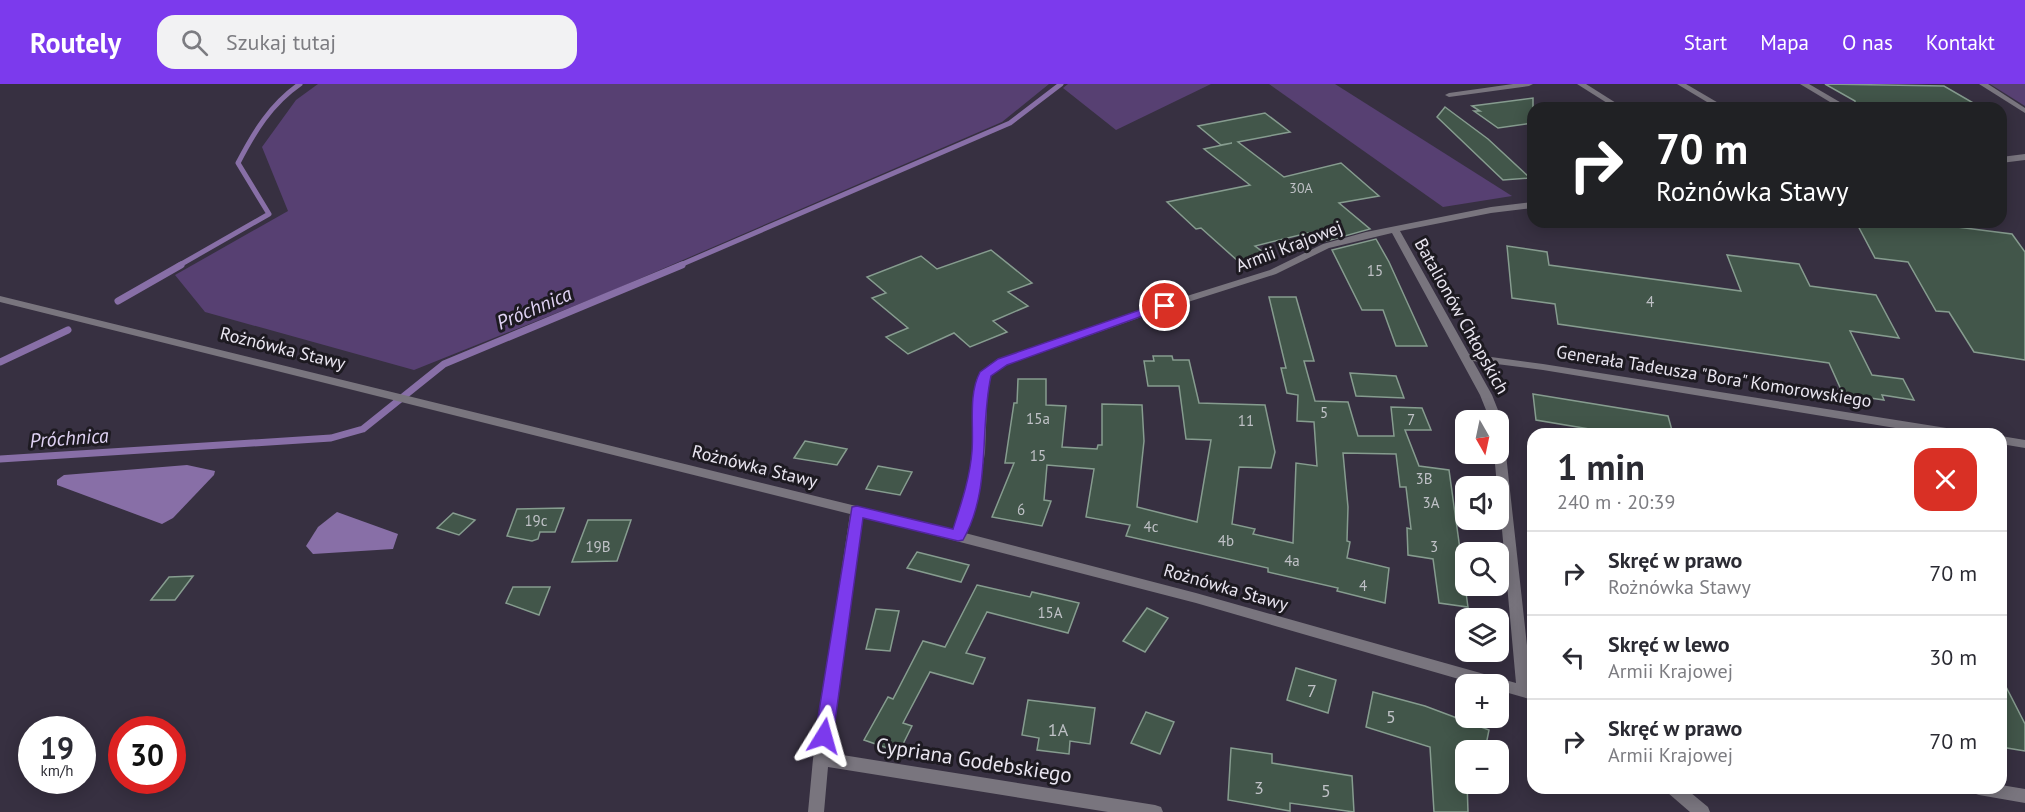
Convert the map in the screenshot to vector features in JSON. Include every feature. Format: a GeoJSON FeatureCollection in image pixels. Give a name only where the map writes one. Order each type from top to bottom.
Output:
{"type":"FeatureCollection","features":[{"type":"Feature","properties":{"kind":"street"},"geometry":{"type":"LineString","coordinates":[[1449,95],[1529,84]]}},
{"type":"Feature","properties":{"kind":"street"},"geometry":{"type":"LineString","coordinates":[[1581,84],[1610,102]]}},
{"type":"Feature","properties":{"kind":"street"},"geometry":{"type":"LineString","coordinates":[[1681,84],[1712,102]]}},
{"type":"Feature","properties":{"kind":"street"},"geometry":{"type":"LineString","coordinates":[[1804,84],[1836,102]]}},
{"type":"Feature","properties":{"kind":"street"},"geometry":{"type":"LineString","coordinates":[[1983,84],[2025,111]]}},
{"type":"Feature","properties":{"kind":"street"},"geometry":{"type":"LineString","coordinates":[[2007,159],[2025,157]]}},
{"type":"Feature","properties":{"kind":"street","name":"Armii Krajowej"},"geometry":{"type":"LineString","coordinates":[[958,536],[972,496],[979,453],[982,380],[994,366],[1143,313],[1274,272],[1326,246],[1491,210],[1527,206]]}},
{"type":"Feature","properties":{"kind":"street","name":"Batalionów Chłopskich"},"geometry":{"type":"LineString","coordinates":[[1395,230],[1493,410]]}},
{"type":"Feature","properties":{"kind":"street","name":"Rożnówka Stawy"},"geometry":{"type":"LineString","coordinates":[[0,299],[958,536],[1196,598],[1463,674]]}},
{"type":"Feature","properties":{"kind":"street","name":"Generała Tadeusza \"Bora\" Komorowskiego"},"geometry":{"type":"LineString","coordinates":[[1464,357],[1543,367],[1922,428]]}},
{"type":"Feature","properties":{"kind":"street"},"geometry":{"type":"LineString","coordinates":[[2007,441],[2025,444]]}},
{"type":"Feature","properties":{"kind":"street"},"geometry":{"type":"LineString","coordinates":[[1501,464],[1527,683]]}},
{"type":"Feature","properties":{"kind":"street"},"geometry":{"type":"LineString","coordinates":[[816,812],[820,759],[857,511]]}},
{"type":"Feature","properties":{"kind":"street","name":"Rożnówka Stawy"},"geometry":{"type":"LineString","coordinates":[[1509,687],[1527,692]]}},
{"type":"Feature","properties":{"kind":"street","name":"Cypriana Godebskiego"},"geometry":{"type":"LineString","coordinates":[[820,759],[1155,812]]}},
{"type":"Feature","properties":{"kind":"street"},"geometry":{"type":"LineString","coordinates":[[2007,793],[2025,796]]}},
{"type":"Feature","properties":{"kind":"street"},"geometry":{"type":"LineString","coordinates":[[1681,794],[1702,812]]}},
{"type":"Feature","properties":{"kind":"shaded area"},"geometry":{"type":"Polygon","coordinates":[[[318,84],[1049,84],[1002,122],[609,292],[414,370],[205,312],[175,275],[288,211],[262,147],[296,100],[318,84]]]}},
{"type":"Feature","properties":{"kind":"shaded area"},"geometry":{"type":"Polygon","coordinates":[[[1068,84],[1211,84],[1116,130],[1063,88],[1068,84]]]}},
{"type":"Feature","properties":{"kind":"shaded area"},"geometry":{"type":"Polygon","coordinates":[[[1269,84],[1335,84],[1512,196],[1443,207],[1269,84]]]}},
{"type":"Feature","properties":{"kind":"shaded area"},"geometry":{"type":"Polygon","coordinates":[[[1990,84],[2025,84],[2025,106],[1990,84]]]}},
{"type":"Feature","properties":{"kind":"shaded area"},"geometry":{"type":"Polygon","coordinates":[[[187,465],[215,471],[214,475],[173,518],[162,524],[57,485],[57,480],[64,475],[187,465]]]}},
{"type":"Feature","properties":{"kind":"shaded area"},"geometry":{"type":"Polygon","coordinates":[[[337,512],[398,534],[393,549],[313,554],[306,546],[318,527],[337,512]]]}},
{"type":"Feature","properties":{"kind":"building"},"geometry":{"type":"Polygon","coordinates":[[[1825,84],[1944,86],[1972,102],[1855,102],[1825,84]]]}},
{"type":"Feature","properties":{"kind":"building"},"geometry":{"type":"Polygon","coordinates":[[[1533,98],[1533,102],[1527,102],[1527,124],[1498,128],[1474,111],[1480,111],[1472,106],[1533,98]]]}},
{"type":"Feature","properties":{"kind":"building"},"geometry":{"type":"Polygon","coordinates":[[[1445,107],[1488,139],[1527,175],[1527,178],[1503,180],[1437,117],[1445,107]]]}},
{"type":"Feature","properties":{"kind":"building"},"geometry":{"type":"Polygon","coordinates":[[[1265,113],[1290,132],[1238,142],[1284,177],[1341,163],[1379,196],[1339,203],[1370,229],[1327,241],[1320,230],[1255,246],[1267,255],[1239,262],[1201,228],[1196,229],[1167,202],[1250,185],[1204,149],[1232,143],[1221,145],[1198,126],[1265,113]]]}},
{"type":"Feature","properties":{"kind":"building"},"geometry":{"type":"Polygon","coordinates":[[[1859,228],[1965,228],[2012,234],[2025,252],[2025,360],[1974,352],[1949,312],[1936,311],[1908,262],[1875,258],[1859,228]]]}},
{"type":"Feature","properties":{"kind":"building"},"geometry":{"type":"Polygon","coordinates":[[[1376,239],[1389,262],[1427,346],[1396,346],[1383,310],[1362,310],[1332,250],[1376,239]]]}},
{"type":"Feature","properties":{"kind":"building"},"geometry":{"type":"Polygon","coordinates":[[[1507,246],[1547,252],[1549,265],[1741,291],[1727,255],[1799,264],[1810,286],[1876,295],[1899,338],[1850,331],[1872,375],[1903,379],[1914,400],[1882,395],[1884,400],[1843,394],[1829,363],[1558,324],[1555,304],[1512,298],[1507,246]]]}},
{"type":"Feature","properties":{"kind":"building"},"geometry":{"type":"Polygon","coordinates":[[[991,250],[1032,283],[1008,292],[1028,306],[993,321],[1007,332],[970,347],[954,333],[908,354],[886,337],[908,328],[872,298],[886,293],[867,277],[921,256],[937,269],[991,250]]]}},
{"type":"Feature","properties":{"kind":"building"},"geometry":{"type":"Polygon","coordinates":[[[1269,297],[1296,297],[1314,361],[1304,361],[1315,401],[1348,402],[1358,436],[1394,436],[1391,407],[1422,408],[1431,430],[1405,430],[1419,466],[1449,470],[1455,530],[1457,530],[1459,542],[1455,542],[1455,596],[1466,596],[1468,607],[1439,603],[1433,559],[1408,555],[1407,528],[1411,529],[1406,487],[1400,487],[1396,454],[1343,453],[1348,507],[1347,541],[1350,542],[1347,558],[1389,568],[1385,603],[1337,591],[1338,588],[1268,572],[1268,568],[1126,536],[1130,525],[1086,517],[1094,469],[1047,465],[1044,500],[1051,501],[1042,526],[992,517],[1014,463],[1005,463],[1014,403],[1017,403],[1018,379],[1046,379],[1046,405],[1066,406],[1062,447],[1097,449],[1098,445],[1102,445],[1102,404],[1142,405],[1144,441],[1137,507],[1197,522],[1211,440],[1186,439],[1179,386],[1148,386],[1144,361],[1154,361],[1153,356],[1172,356],[1173,360],[1189,360],[1199,403],[1265,405],[1275,452],[1271,468],[1239,467],[1232,524],[1255,529],[1253,534],[1293,543],[1296,463],[1317,466],[1314,422],[1297,421],[1298,395],[1287,393],[1281,368],[1286,368],[1269,297]]]}},
{"type":"Feature","properties":{"kind":"building"},"geometry":{"type":"Polygon","coordinates":[[[1350,373],[1396,376],[1404,398],[1356,396],[1350,373]]]}},
{"type":"Feature","properties":{"kind":"building"},"geometry":{"type":"Polygon","coordinates":[[[1533,394],[1668,416],[1671,428],[1583,428],[1536,420],[1533,394]]]}},
{"type":"Feature","properties":{"kind":"building"},"geometry":{"type":"Polygon","coordinates":[[[805,441],[847,449],[837,465],[794,458],[805,441]]]}},
{"type":"Feature","properties":{"kind":"building"},"geometry":{"type":"Polygon","coordinates":[[[878,466],[912,472],[900,495],[866,489],[878,466]]]}},
{"type":"Feature","properties":{"kind":"building"},"geometry":{"type":"Polygon","coordinates":[[[564,508],[555,532],[540,532],[538,539],[532,541],[507,536],[517,509],[564,508]]]}},
{"type":"Feature","properties":{"kind":"building"},"geometry":{"type":"Polygon","coordinates":[[[453,513],[475,520],[459,535],[437,528],[453,513]]]}},
{"type":"Feature","properties":{"kind":"building"},"geometry":{"type":"Polygon","coordinates":[[[588,520],[631,520],[617,561],[572,562],[588,520]]]}},
{"type":"Feature","properties":{"kind":"building"},"geometry":{"type":"Polygon","coordinates":[[[917,552],[969,565],[961,582],[907,568],[917,552]]]}},
{"type":"Feature","properties":{"kind":"building"},"geometry":{"type":"Polygon","coordinates":[[[193,576],[175,600],[151,600],[169,577],[193,576]]]}},
{"type":"Feature","properties":{"kind":"building"},"geometry":{"type":"Polygon","coordinates":[[[977,585],[1030,597],[1032,592],[1079,603],[1068,633],[987,612],[966,653],[985,658],[973,684],[930,672],[903,723],[912,726],[899,752],[864,740],[888,697],[893,699],[923,641],[945,647],[977,585]]]}},
{"type":"Feature","properties":{"kind":"building"},"geometry":{"type":"Polygon","coordinates":[[[513,587],[550,587],[539,615],[506,603],[513,587]]]}},
{"type":"Feature","properties":{"kind":"building"},"geometry":{"type":"Polygon","coordinates":[[[1147,608],[1168,618],[1145,652],[1123,641],[1147,608]]]}},
{"type":"Feature","properties":{"kind":"building"},"geometry":{"type":"Polygon","coordinates":[[[876,609],[899,611],[890,651],[866,649],[876,609]]]}},
{"type":"Feature","properties":{"kind":"building"},"geometry":{"type":"Polygon","coordinates":[[[1296,668],[1336,680],[1328,713],[1287,700],[1296,668]]]}},
{"type":"Feature","properties":{"kind":"building"},"geometry":{"type":"Polygon","coordinates":[[[2007,689],[2025,724],[2025,751],[2007,748],[2007,689]]]}},
{"type":"Feature","properties":{"kind":"building"},"geometry":{"type":"Polygon","coordinates":[[[1373,692],[1425,706],[1455,717],[1455,728],[1489,730],[1487,740],[1455,740],[1455,794],[1467,794],[1468,812],[1434,812],[1430,747],[1366,727],[1373,692]]]}},
{"type":"Feature","properties":{"kind":"building"},"geometry":{"type":"Polygon","coordinates":[[[1028,700],[1095,708],[1090,744],[1070,741],[1069,754],[1037,750],[1039,738],[1022,735],[1028,700]]]}},
{"type":"Feature","properties":{"kind":"building"},"geometry":{"type":"Polygon","coordinates":[[[1146,712],[1174,722],[1160,754],[1131,743],[1146,712]]]}},
{"type":"Feature","properties":{"kind":"building"},"geometry":{"type":"Polygon","coordinates":[[[1231,748],[1272,754],[1272,763],[1352,776],[1354,812],[1290,803],[1290,811],[1228,800],[1231,748]]]}},
{"type":"Feature","properties":{"kind":"waterway"},"geometry":{"type":"LineString","coordinates":[[178,266],[269,214],[238,163],[264,119],[280,100],[300,84]]}},
{"type":"Feature","properties":{"kind":"waterway","name":"Próchnica"},"geometry":{"type":"LineString","coordinates":[[678,266],[1010,123],[1061,84]]}},
{"type":"Feature","properties":{"kind":"waterway"},"geometry":{"type":"LineString","coordinates":[[118,301],[181,265]]}},
{"type":"Feature","properties":{"kind":"waterway","name":"Próchnica"},"geometry":{"type":"LineString","coordinates":[[0,459],[331,438],[363,429],[444,364],[682,265]]}},
{"type":"Feature","properties":{"kind":"waterway"},"geometry":{"type":"LineString","coordinates":[[0,362],[68,330]]}},
{"type":"Feature","properties":{"kind":"route"},"geometry":{"type":"LineString","coordinates":[[824,736],[857,511],[958,536],[972,496],[979,453],[980,389],[985,374],[1002,362],[1165,306]]}}]}
